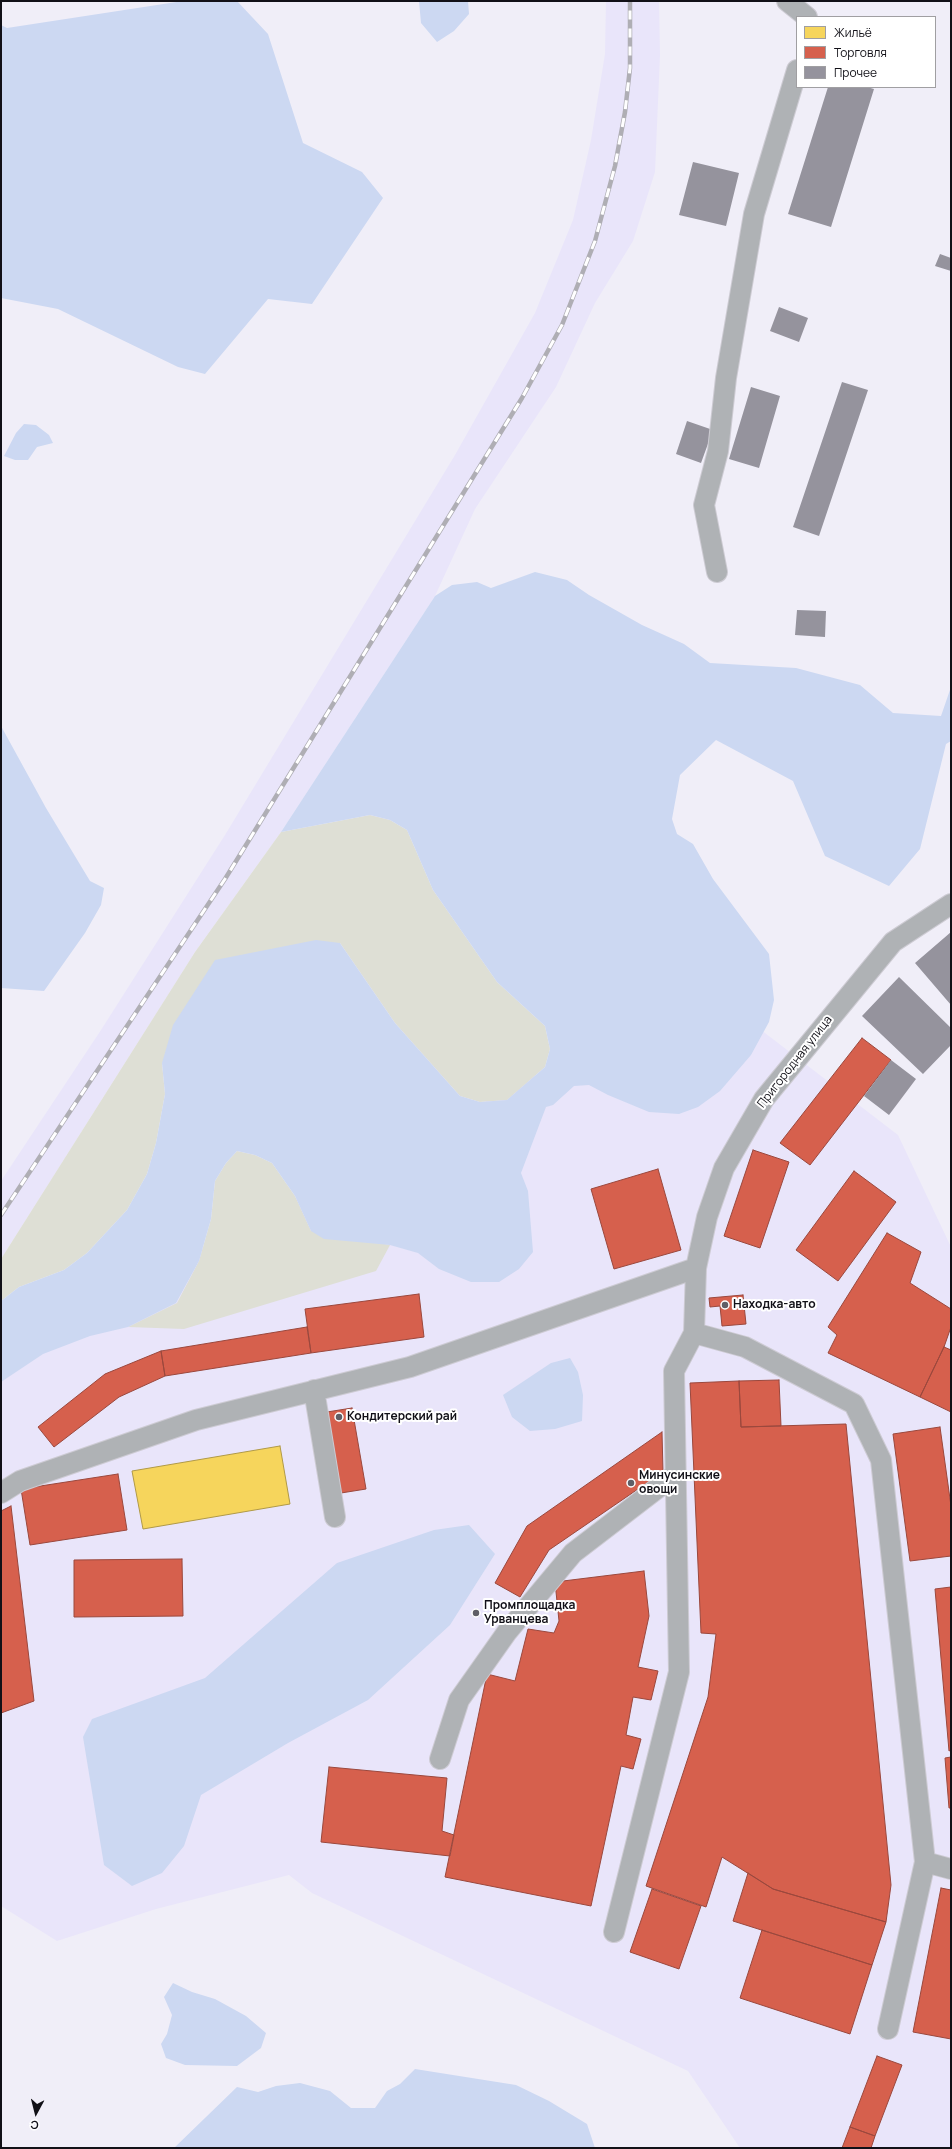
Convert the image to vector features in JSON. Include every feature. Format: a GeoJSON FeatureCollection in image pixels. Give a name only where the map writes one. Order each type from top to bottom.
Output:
{"type":"FeatureCollection","features":[{"type":"Feature","properties":{"kind":"street"},"geometry":{"type":"LineString","coordinates":[[787,1],[806,16]]}},
{"type":"Feature","properties":{"kind":"street"},"geometry":{"type":"LineString","coordinates":[[717,572],[704,505],[718,451],[726,378],[754,214],[796,73]]}},
{"type":"Feature","properties":{"kind":"street","name":"Пригородная улица"},"geometry":{"type":"LineString","coordinates":[[694,1333],[696,1268],[707,1217],[724,1168],[764,1099],[893,942],[951,904]]}},
{"type":"Feature","properties":{"kind":"street"},"geometry":{"type":"LineString","coordinates":[[1,1493],[20,1481],[196,1420],[410,1367],[696,1268]]}},
{"type":"Feature","properties":{"kind":"street"},"geometry":{"type":"LineString","coordinates":[[614,1932],[679,1672],[674,1371],[694,1333],[745,1347],[854,1404],[881,1460],[925,1862],[888,2029]]}},
{"type":"Feature","properties":{"kind":"street"},"geometry":{"type":"LineString","coordinates":[[314,1390],[335,1517]]}},
{"type":"Feature","properties":{"kind":"street"},"geometry":{"type":"LineString","coordinates":[[440,1759],[459,1700],[507,1632],[573,1553],[676,1474]]}},
{"type":"Feature","properties":{"kind":"street"},"geometry":{"type":"LineString","coordinates":[[925,1862],[951,1869]]}},
{"type":"Feature","properties":{"kind":"shaded area"},"geometry":{"type":"Polygon","coordinates":[[[606,1],[659,1],[660,55],[655,172],[633,241],[595,303],[556,387],[475,509],[435,596],[281,832],[195,952],[1,1259],[1,1181],[101,1030],[225,835],[455,455],[535,313],[573,220],[591,140],[605,54],[606,1]]]}},
{"type":"Feature","properties":{"kind":"shaded area"},"geometry":{"type":"Polygon","coordinates":[[[370,815],[390,820],[407,830],[433,890],[497,982],[545,1026],[550,1049],[545,1067],[507,1100],[480,1102],[460,1096],[395,1023],[340,943],[162,1063],[165,1094],[156,1143],[147,1174],[127,1210],[87,1253],[64,1270],[19,1287],[1,1301],[1,1259],[195,952],[281,832],[370,815]]]}},
{"type":"Feature","properties":{"kind":"shaded area","name":"Промплощадка Урванцева"},"geometry":{"type":"Polygon","coordinates":[[[735,1010],[898,1135],[951,1247],[951,2148],[740,2148],[688,2071],[312,1893],[289,1875],[156,1909],[57,1941],[1,1906],[1,1352],[571,1057],[735,1010]]]}},
{"type":"Feature","properties":{"kind":"shaded area"},"geometry":{"type":"Polygon","coordinates":[[[237,1151],[255,1155],[272,1163],[295,1196],[311,1231],[390,1245],[376,1271],[184,1329],[128,1327],[177,1303],[199,1261],[211,1219],[215,1181],[226,1163],[237,1151]]]}},
{"type":"Feature","properties":{"kind":"water"},"geometry":{"type":"Polygon","coordinates":[[[183,1],[237,1],[268,34],[303,143],[362,172],[383,198],[312,304],[268,299],[205,374],[178,367],[58,309],[1,298],[1,25],[7,28],[183,1]]]}},
{"type":"Feature","properties":{"kind":"water"},"geometry":{"type":"Polygon","coordinates":[[[419,1],[468,1],[469,14],[454,31],[437,42],[421,23],[419,1]]]}},
{"type":"Feature","properties":{"kind":"water"},"geometry":{"type":"Polygon","coordinates":[[[24,424],[36,425],[49,435],[53,443],[37,447],[28,460],[15,460],[4,456],[16,433],[24,424]]]}},
{"type":"Feature","properties":{"kind":"water"},"geometry":{"type":"Polygon","coordinates":[[[535,572],[567,580],[589,595],[642,625],[684,644],[710,663],[796,668],[860,685],[893,713],[941,716],[951,687],[951,741],[946,744],[920,849],[889,886],[825,856],[793,781],[716,740],[680,775],[672,819],[677,834],[693,844],[713,879],[769,954],[774,1000],[769,1022],[751,1055],[720,1091],[698,1107],[679,1114],[649,1112],[608,1095],[589,1085],[574,1086],[553,1105],[546,1107],[521,1173],[528,1191],[533,1252],[519,1269],[499,1282],[471,1282],[439,1269],[418,1253],[390,1245],[324,1239],[311,1231],[295,1196],[272,1163],[255,1155],[237,1151],[226,1163],[215,1181],[211,1219],[199,1261],[176,1303],[128,1327],[90,1336],[43,1354],[1,1382],[1,1301],[19,1287],[64,1270],[87,1253],[127,1210],[147,1174],[156,1143],[165,1094],[162,1063],[173,1025],[215,960],[316,940],[340,943],[395,1023],[460,1096],[480,1102],[507,1100],[545,1067],[550,1049],[545,1026],[497,982],[433,890],[407,830],[390,820],[370,815],[281,832],[435,596],[452,585],[477,582],[491,588],[535,572]]]}},
{"type":"Feature","properties":{"kind":"water"},"geometry":{"type":"Polygon","coordinates":[[[1,726],[46,808],[90,881],[104,888],[101,905],[85,933],[44,991],[1,988],[1,726]]]}},
{"type":"Feature","properties":{"kind":"water"},"geometry":{"type":"Polygon","coordinates":[[[570,1358],[578,1372],[583,1395],[582,1421],[555,1429],[530,1431],[512,1417],[503,1395],[551,1363],[570,1358]]]}},
{"type":"Feature","properties":{"kind":"water"},"geometry":{"type":"Polygon","coordinates":[[[469,1525],[495,1554],[450,1625],[368,1700],[288,1743],[201,1795],[184,1846],[162,1873],[132,1886],[104,1865],[83,1737],[92,1719],[205,1678],[337,1563],[434,1530],[469,1525]]]}},
{"type":"Feature","properties":{"kind":"water"},"geometry":{"type":"Polygon","coordinates":[[[173,1983],[192,1992],[215,1999],[246,2016],[266,2033],[261,2048],[237,2066],[185,2065],[166,2058],[161,2044],[167,2034],[172,2015],[164,1997],[173,1983]]]}},
{"type":"Feature","properties":{"kind":"water"},"geometry":{"type":"Polygon","coordinates":[[[415,2069],[516,2085],[549,2101],[587,2124],[595,2148],[174,2148],[237,2087],[258,2092],[276,2086],[300,2083],[330,2091],[351,2108],[375,2108],[387,2091],[400,2084],[415,2069]]]}},
{"type":"Feature","properties":{"kind":"building: Жильё"},"geometry":{"type":"Polygon","coordinates":[[[280,1446],[290,1504],[143,1529],[132,1471],[280,1446]]]}},
{"type":"Feature","properties":{"kind":"building: Торговля"},"geometry":{"type":"Polygon","coordinates":[[[862,1038],[891,1060],[810,1165],[780,1143],[862,1038]]]}},
{"type":"Feature","properties":{"kind":"building: Торговля"},"geometry":{"type":"Polygon","coordinates":[[[753,1150],[789,1162],[760,1248],[724,1236],[753,1150]]]}},
{"type":"Feature","properties":{"kind":"building: Торговля"},"geometry":{"type":"Polygon","coordinates":[[[658,1169],[681,1250],[614,1269],[591,1189],[658,1169]]]}},
{"type":"Feature","properties":{"kind":"building: Торговля"},"geometry":{"type":"Polygon","coordinates":[[[854,1171],[896,1202],[838,1281],[796,1250],[854,1171]]]}},
{"type":"Feature","properties":{"kind":"building: Торговля"},"geometry":{"type":"Polygon","coordinates":[[[887,1233],[921,1252],[910,1283],[951,1309],[951,1327],[944,1347],[920,1397],[828,1353],[837,1335],[828,1327],[887,1233]]]}},
{"type":"Feature","properties":{"kind":"building: Торговля"},"geometry":{"type":"Polygon","coordinates":[[[419,1294],[424,1337],[311,1353],[305,1309],[419,1294]]]}},
{"type":"Feature","properties":{"kind":"building: Торговля"},"geometry":{"type":"Polygon","coordinates":[[[743,1295],[746,1324],[722,1326],[720,1306],[710,1307],[709,1298],[743,1295]]]}},
{"type":"Feature","properties":{"kind":"building: Торговля"},"geometry":{"type":"Polygon","coordinates":[[[307,1327],[311,1353],[165,1376],[161,1351],[307,1327]]]}},
{"type":"Feature","properties":{"kind":"building: Торговля"},"geometry":{"type":"Polygon","coordinates":[[[944,1347],[951,1350],[951,1412],[920,1397],[944,1347]]]}},
{"type":"Feature","properties":{"kind":"building: Торговля"},"geometry":{"type":"Polygon","coordinates":[[[161,1351],[165,1376],[119,1397],[54,1447],[38,1427],[105,1374],[161,1351]]]}},
{"type":"Feature","properties":{"kind":"building: Торговля"},"geometry":{"type":"Polygon","coordinates":[[[779,1380],[781,1426],[741,1427],[739,1381],[779,1380]]]}},
{"type":"Feature","properties":{"kind":"building: Торговля"},"geometry":{"type":"Polygon","coordinates":[[[739,1381],[741,1427],[846,1424],[891,1885],[886,1922],[773,1889],[722,1857],[706,1907],[646,1886],[708,1697],[716,1634],[701,1633],[690,1383],[739,1381]]]}},
{"type":"Feature","properties":{"kind":"building: Торговля"},"geometry":{"type":"Polygon","coordinates":[[[352,1408],[366,1489],[341,1493],[327,1412],[352,1408]]]}},
{"type":"Feature","properties":{"kind":"building: Торговля"},"geometry":{"type":"Polygon","coordinates":[[[940,1427],[951,1506],[951,1556],[910,1561],[893,1434],[940,1427]]]}},
{"type":"Feature","properties":{"kind":"building: Торговля"},"geometry":{"type":"Polygon","coordinates":[[[662,1432],[663,1472],[549,1550],[520,1597],[495,1583],[527,1526],[662,1432]]]}},
{"type":"Feature","properties":{"kind":"building: Торговля"},"geometry":{"type":"Polygon","coordinates":[[[118,1474],[127,1530],[30,1545],[21,1489],[118,1474]]]}},
{"type":"Feature","properties":{"kind":"building: Торговля"},"geometry":{"type":"Polygon","coordinates":[[[11,1506],[34,1701],[1,1713],[1,1511],[11,1506]]]}},
{"type":"Feature","properties":{"kind":"building: Торговля"},"geometry":{"type":"Polygon","coordinates":[[[182,1559],[183,1616],[74,1617],[74,1560],[182,1559]]]}},
{"type":"Feature","properties":{"kind":"building: Торговля"},"geometry":{"type":"Polygon","coordinates":[[[644,1571],[649,1616],[638,1667],[658,1671],[651,1700],[633,1697],[626,1735],[641,1739],[633,1769],[621,1766],[591,1906],[445,1877],[487,1674],[515,1681],[528,1629],[554,1633],[559,1621],[555,1582],[644,1571]]]}},
{"type":"Feature","properties":{"kind":"building: Торговля"},"geometry":{"type":"Polygon","coordinates":[[[951,1587],[951,1750],[949,1751],[935,1589],[951,1587]]]}},
{"type":"Feature","properties":{"kind":"building: Торговля"},"geometry":{"type":"Polygon","coordinates":[[[951,1757],[951,1808],[949,1808],[945,1758],[951,1757]]]}},
{"type":"Feature","properties":{"kind":"building: Торговля"},"geometry":{"type":"Polygon","coordinates":[[[329,1767],[447,1778],[442,1831],[454,1835],[450,1856],[321,1842],[329,1767]]]}},
{"type":"Feature","properties":{"kind":"building: Торговля"},"geometry":{"type":"Polygon","coordinates":[[[748,1873],[773,1889],[886,1922],[872,1965],[733,1921],[748,1873]]]}},
{"type":"Feature","properties":{"kind":"building: Торговля"},"geometry":{"type":"Polygon","coordinates":[[[941,1888],[951,1890],[951,2039],[913,2032],[941,1888]]]}},
{"type":"Feature","properties":{"kind":"building: Торговля"},"geometry":{"type":"Polygon","coordinates":[[[652,1889],[701,1906],[679,1969],[630,1952],[652,1889]]]}},
{"type":"Feature","properties":{"kind":"building: Торговля"},"geometry":{"type":"Polygon","coordinates":[[[762,1930],[872,1965],[850,2034],[740,1998],[762,1930]]]}},
{"type":"Feature","properties":{"kind":"building: Торговля"},"geometry":{"type":"Polygon","coordinates":[[[877,2056],[902,2065],[875,2136],[850,2127],[877,2056]]]}},
{"type":"Feature","properties":{"kind":"building: Торговля"},"geometry":{"type":"Polygon","coordinates":[[[850,2127],[875,2136],[871,2148],[842,2148],[850,2127]]]}},
{"type":"Feature","properties":{"kind":"building: Прочее"},"geometry":{"type":"Polygon","coordinates":[[[828,88],[874,89],[831,227],[788,214],[828,88]]]}},
{"type":"Feature","properties":{"kind":"building: Прочее"},"geometry":{"type":"Polygon","coordinates":[[[693,162],[739,173],[726,226],[679,215],[693,162]]]}},
{"type":"Feature","properties":{"kind":"building: Прочее"},"geometry":{"type":"Polygon","coordinates":[[[940,254],[951,258],[951,271],[935,266],[940,254]]]}},
{"type":"Feature","properties":{"kind":"building: Прочее"},"geometry":{"type":"Polygon","coordinates":[[[779,307],[808,318],[799,342],[770,331],[779,307]]]}},
{"type":"Feature","properties":{"kind":"building: Прочее"},"geometry":{"type":"Polygon","coordinates":[[[842,382],[868,390],[819,536],[793,527],[842,382]]]}},
{"type":"Feature","properties":{"kind":"building: Прочее"},"geometry":{"type":"Polygon","coordinates":[[[751,387],[780,396],[759,468],[729,459],[751,387]]]}},
{"type":"Feature","properties":{"kind":"building: Прочее"},"geometry":{"type":"Polygon","coordinates":[[[687,421],[713,430],[701,463],[676,454],[687,421]]]}},
{"type":"Feature","properties":{"kind":"building: Прочее"},"geometry":{"type":"Polygon","coordinates":[[[797,610],[826,611],[825,637],[795,635],[797,610]]]}},
{"type":"Feature","properties":{"kind":"building: Прочее"},"geometry":{"type":"Polygon","coordinates":[[[951,932],[951,1005],[915,963],[951,932]]]}},
{"type":"Feature","properties":{"kind":"building: Прочее"},"geometry":{"type":"Polygon","coordinates":[[[899,977],[951,1028],[951,1045],[923,1074],[862,1016],[899,977]]]}},
{"type":"Feature","properties":{"kind":"building: Прочее"},"geometry":{"type":"Polygon","coordinates":[[[891,1060],[916,1079],[889,1115],[864,1096],[891,1060]]]}},
{"type":"Feature","properties":{"kind":"railway"},"geometry":{"type":"LineString","coordinates":[[1,1215],[225,879],[522,398],[562,325],[595,241],[615,166],[625,112],[630,68],[630,1]]}},
{"type":"Feature","properties":{"kind":"place","name":"Находка-авто"},"geometry":{"type":"Point","coordinates":[725,1305]}},
{"type":"Feature","properties":{"kind":"place","name":"Кондитерский рай"},"geometry":{"type":"Point","coordinates":[339,1417]}},
{"type":"Feature","properties":{"kind":"place","name":"Минусинские овощи"},"geometry":{"type":"Point","coordinates":[631,1483]}},
{"type":"Feature","properties":{"kind":"place","name":"Промплощадка Урванцева"},"geometry":{"type":"Point","coordinates":[476,1613]}}]}
